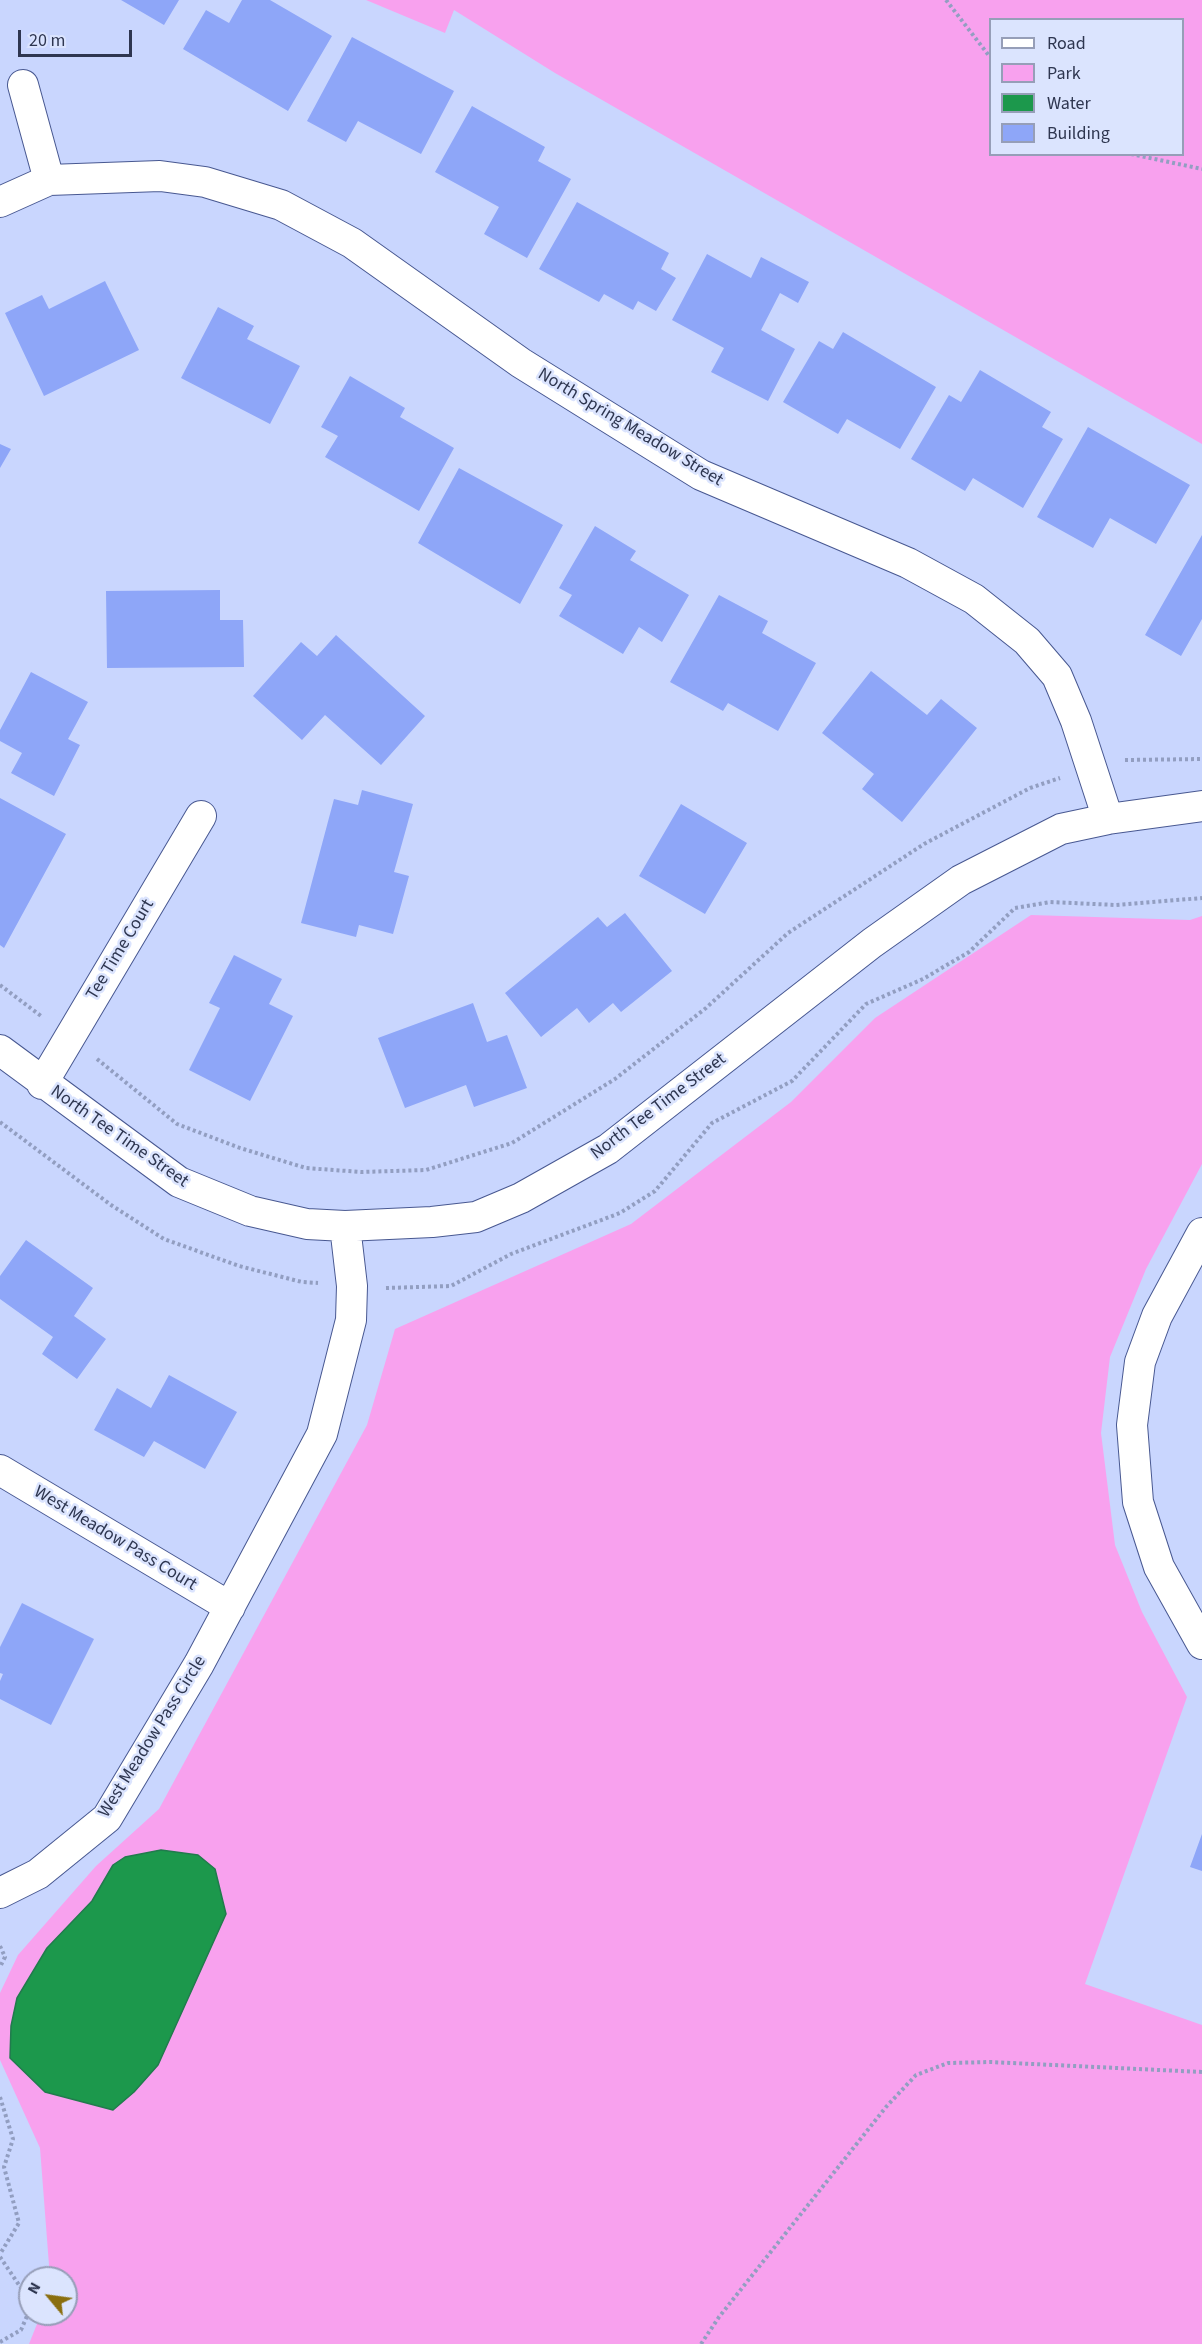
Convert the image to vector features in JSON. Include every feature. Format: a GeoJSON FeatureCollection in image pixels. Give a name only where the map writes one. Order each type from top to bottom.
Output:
{"type":"FeatureCollection","features":[{"type":"Feature","properties":{"kind":"street"},"geometry":{"type":"LineString","coordinates":[[0,202],[49,180],[23,85]]}},
{"type":"Feature","properties":{"kind":"street","name":"North Spring Meadow Street"},"geometry":{"type":"LineString","coordinates":[[49,180],[160,176],[205,182],[281,205],[352,243],[521,363],[701,475],[908,563],[974,599],[1027,641],[1057,676],[1077,721],[1108,819]]}},
{"type":"Feature","properties":{"kind":"street","name":"North Tee Time Street"},"geometry":{"type":"LineString","coordinates":[[0,1050],[42,1084],[179,1182],[250,1211],[306,1224],[345,1226],[432,1222],[476,1217],[521,1198],[608,1149],[872,943],[961,880],[1061,829],[1108,819],[1202,806]]}},
{"type":"Feature","properties":{"kind":"street","name":"Tee Time Court"},"geometry":{"type":"LineString","coordinates":[[42,1084],[201,816]]}},
{"type":"Feature","properties":{"kind":"street","name":"West Meadow Pass Circle"},"geometry":{"type":"LineString","coordinates":[[0,1893],[38,1874],[107,1818],[230,1607],[322,1434],[351,1320],[352,1286],[345,1226]]}},
{"type":"Feature","properties":{"kind":"street"},"geometry":{"type":"LineString","coordinates":[[1202,1233],[1157,1316],[1140,1362],[1132,1425],[1138,1502],[1160,1567],[1202,1644]]}},
{"type":"Feature","properties":{"kind":"street","name":"West Meadow Pass Court"},"geometry":{"type":"LineString","coordinates":[[0,1470],[230,1607]]}},
{"type":"Feature","properties":{"kind":"path"},"geometry":{"type":"LineString","coordinates":[[946,0],[989,56]]}},
{"type":"Feature","properties":{"kind":"path"},"geometry":{"type":"LineString","coordinates":[[1140,156],[1202,169]]}},
{"type":"Feature","properties":{"kind":"path"},"geometry":{"type":"LineString","coordinates":[[0,985],[177,1124],[240,1148],[306,1168],[361,1172],[426,1170],[512,1143],[615,1079],[706,1008],[788,933],[924,844],[1030,788],[1092,768],[1119,760],[1202,759]]}},
{"type":"Feature","properties":{"kind":"path"},"geometry":{"type":"LineString","coordinates":[[0,1946],[5,1957],[0,1967]]}},
{"type":"Feature","properties":{"kind":"path"},"geometry":{"type":"LineString","coordinates":[[701,2344],[719,2318],[886,2107],[916,2075],[948,2063],[990,2062],[1202,2072]]}},
{"type":"Feature","properties":{"kind":"path"},"geometry":{"type":"LineString","coordinates":[[0,2097],[13,2139],[4,2167],[19,2223],[0,2255],[18,2283]]}},
{"type":"Feature","properties":{"kind":"path"},"geometry":{"type":"LineString","coordinates":[[0,2342],[21,2330],[23,2326]]}},
{"type":"Feature","properties":{"kind":"green space"},"geometry":{"type":"Polygon","coordinates":[[[366,0],[1202,0],[1202,444],[555,73],[454,10],[445,33],[366,0]]]}},
{"type":"Feature","properties":{"kind":"green space"},"geometry":{"type":"Polygon","coordinates":[[[1031,915],[1190,920],[1202,916],[1202,1164],[1146,1269],[1110,1357],[1101,1433],[1115,1545],[1142,1612],[1187,1697],[1085,1984],[1202,2025],[1202,2344],[29,2344],[36,2326],[78,2326],[78,2266],[49,2266],[40,2148],[0,2060],[0,1993],[18,1955],[96,1866],[159,1809],[367,1425],[395,1329],[631,1224],[791,1102],[875,1018],[1031,915]]]}},
{"type":"Feature","properties":{"kind":"water"},"geometry":{"type":"Polygon","coordinates":[[[161,1850],[198,1855],[215,1869],[226,1914],[158,2065],[134,2092],[113,2110],[45,2092],[10,2058],[11,2026],[17,1998],[47,1948],[92,1901],[113,1865],[125,1857],[161,1850]]]}},
{"type":"Feature","properties":{"kind":"building"},"geometry":{"type":"Polygon","coordinates":[[[121,0],[179,0],[164,25],[121,0]]]}},
{"type":"Feature","properties":{"kind":"building"},"geometry":{"type":"Polygon","coordinates":[[[242,0],[270,0],[332,36],[288,111],[183,49],[206,10],[229,23],[242,0]]]}},
{"type":"Feature","properties":{"kind":"building"},"geometry":{"type":"Polygon","coordinates":[[[352,37],[454,91],[421,154],[358,121],[346,142],[307,121],[352,37]]]}},
{"type":"Feature","properties":{"kind":"building"},"geometry":{"type":"Polygon","coordinates":[[[472,106],[545,147],[538,161],[571,179],[527,258],[484,234],[499,207],[435,172],[472,106]]]}},
{"type":"Feature","properties":{"kind":"building"},"geometry":{"type":"Polygon","coordinates":[[[577,202],[669,253],[661,269],[676,278],[656,311],[638,301],[633,310],[604,294],[599,302],[539,269],[577,202]]]}},
{"type":"Feature","properties":{"kind":"building"},"geometry":{"type":"Polygon","coordinates":[[[707,254],[751,278],[761,257],[809,282],[798,303],[780,293],[761,330],[795,349],[768,401],[711,372],[724,348],[672,320],[707,254]]]}},
{"type":"Feature","properties":{"kind":"building"},"geometry":{"type":"Polygon","coordinates":[[[105,281],[139,350],[44,396],[5,313],[42,295],[49,309],[105,281]]]}},
{"type":"Feature","properties":{"kind":"building"},"geometry":{"type":"Polygon","coordinates":[[[218,307],[254,326],[247,339],[300,366],[270,424],[181,378],[218,307]]]}},
{"type":"Feature","properties":{"kind":"building"},"geometry":{"type":"Polygon","coordinates":[[[843,332],[936,387],[900,449],[847,419],[838,434],[783,402],[819,341],[833,349],[843,332]]]}},
{"type":"Feature","properties":{"kind":"building"},"geometry":{"type":"Polygon","coordinates":[[[980,370],[1051,412],[1042,427],[1063,439],[1023,508],[973,478],[965,491],[911,459],[949,395],[961,402],[980,370]]]}},
{"type":"Feature","properties":{"kind":"building"},"geometry":{"type":"Polygon","coordinates":[[[350,376],[405,408],[400,417],[454,448],[419,511],[325,457],[338,436],[321,427],[350,376]]]}},
{"type":"Feature","properties":{"kind":"building"},"geometry":{"type":"Polygon","coordinates":[[[1088,427],[1190,485],[1156,544],[1110,518],[1093,548],[1037,517],[1088,427]]]}},
{"type":"Feature","properties":{"kind":"building"},"geometry":{"type":"Polygon","coordinates":[[[0,444],[11,449],[0,468],[0,444]]]}},
{"type":"Feature","properties":{"kind":"building"},"geometry":{"type":"Polygon","coordinates":[[[459,468],[563,525],[520,604],[418,543],[459,468]]]}},
{"type":"Feature","properties":{"kind":"building"},"geometry":{"type":"Polygon","coordinates":[[[595,526],[636,551],[630,560],[689,595],[662,642],[639,627],[623,654],[559,616],[572,595],[559,588],[595,526]]]}},
{"type":"Feature","properties":{"kind":"building"},"geometry":{"type":"Polygon","coordinates":[[[1202,535],[1202,619],[1181,656],[1145,635],[1202,535]]]}},
{"type":"Feature","properties":{"kind":"building"},"geometry":{"type":"Polygon","coordinates":[[[220,590],[220,620],[243,620],[244,667],[107,668],[106,591],[220,590]]]}},
{"type":"Feature","properties":{"kind":"building"},"geometry":{"type":"Polygon","coordinates":[[[719,595],[768,621],[762,633],[816,663],[778,731],[728,703],[723,711],[670,682],[719,595]]]}},
{"type":"Feature","properties":{"kind":"building"},"geometry":{"type":"Polygon","coordinates":[[[336,635],[425,716],[381,765],[325,715],[302,740],[253,696],[301,642],[317,656],[336,635]]]}},
{"type":"Feature","properties":{"kind":"building"},"geometry":{"type":"Polygon","coordinates":[[[871,671],[927,715],[941,699],[977,728],[902,822],[862,789],[874,774],[822,733],[871,671]]]}},
{"type":"Feature","properties":{"kind":"building"},"geometry":{"type":"Polygon","coordinates":[[[31,672],[88,702],[68,739],[80,745],[54,796],[11,773],[22,753],[0,741],[0,730],[31,672]]]}},
{"type":"Feature","properties":{"kind":"building"},"geometry":{"type":"Polygon","coordinates":[[[362,790],[413,804],[394,872],[409,876],[393,934],[359,925],[356,937],[301,923],[334,799],[358,805],[362,790]]]}},
{"type":"Feature","properties":{"kind":"building"},"geometry":{"type":"Polygon","coordinates":[[[0,798],[66,834],[4,948],[0,945],[0,798]]]}},
{"type":"Feature","properties":{"kind":"building"},"geometry":{"type":"Polygon","coordinates":[[[681,804],[747,843],[705,914],[639,876],[681,804]]]}},
{"type":"Feature","properties":{"kind":"building"},"geometry":{"type":"Polygon","coordinates":[[[625,913],[672,971],[621,1012],[613,1003],[589,1023],[577,1008],[541,1037],[505,993],[598,917],[607,927],[625,913]]]}},
{"type":"Feature","properties":{"kind":"building"},"geometry":{"type":"Polygon","coordinates":[[[234,955],[282,979],[269,1004],[293,1016],[250,1101],[189,1070],[220,1008],[209,1003],[234,955]]]}},
{"type":"Feature","properties":{"kind":"building"},"geometry":{"type":"Polygon","coordinates":[[[473,1003],[487,1042],[507,1035],[527,1088],[474,1107],[466,1085],[405,1108],[378,1038],[473,1003]]]}},
{"type":"Feature","properties":{"kind":"building"},"geometry":{"type":"Polygon","coordinates":[[[26,1240],[93,1288],[74,1316],[106,1339],[77,1379],[42,1354],[53,1337],[0,1299],[0,1276],[26,1240]]]}},
{"type":"Feature","properties":{"kind":"building"},"geometry":{"type":"Polygon","coordinates":[[[169,1375],[237,1412],[205,1469],[154,1441],[144,1457],[94,1430],[117,1388],[151,1408],[169,1375]]]}},
{"type":"Feature","properties":{"kind":"building"},"geometry":{"type":"Polygon","coordinates":[[[22,1603],[94,1639],[51,1725],[0,1699],[0,1681],[3,1674],[0,1673],[0,1647],[22,1603]]]}},
{"type":"Feature","properties":{"kind":"building"},"geometry":{"type":"Polygon","coordinates":[[[1202,1834],[1202,1871],[1190,1867],[1202,1834]]]}}]}
